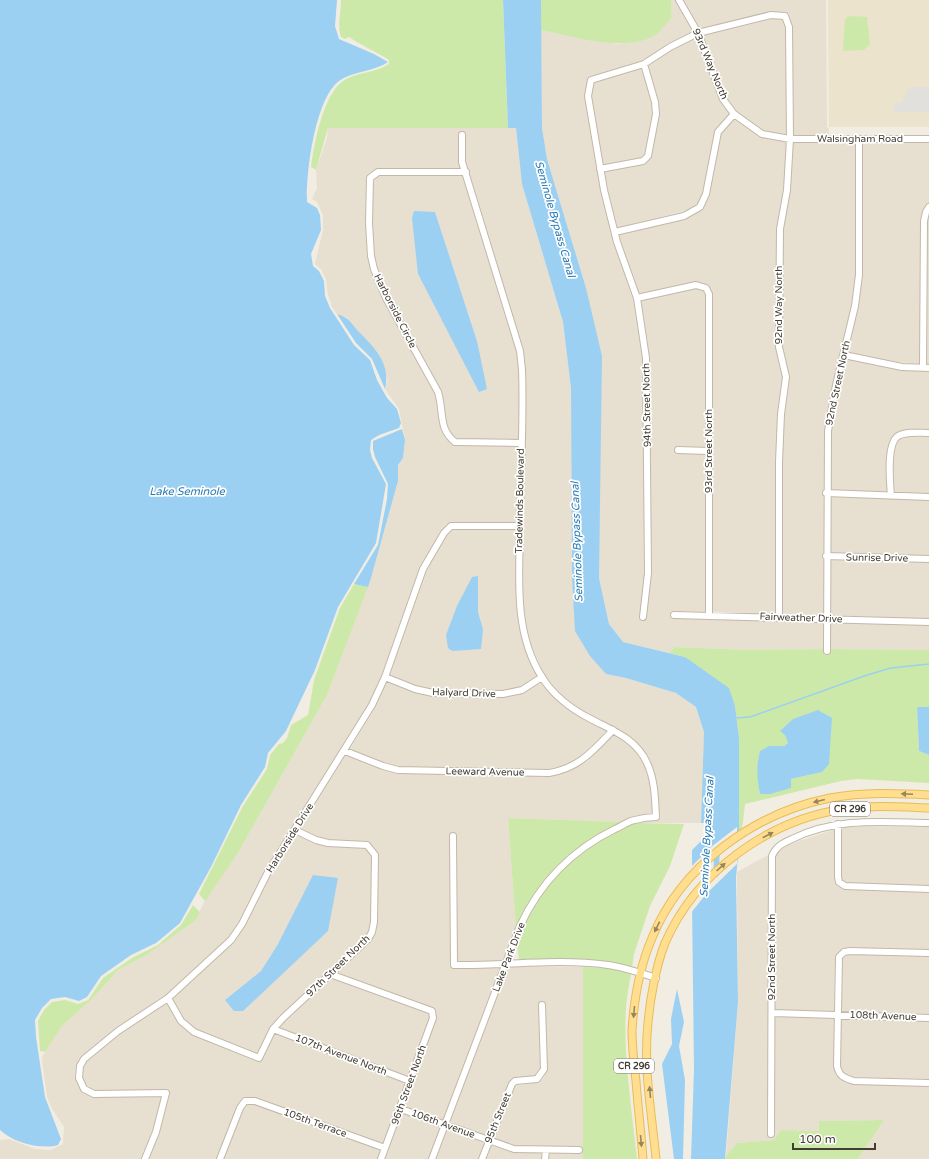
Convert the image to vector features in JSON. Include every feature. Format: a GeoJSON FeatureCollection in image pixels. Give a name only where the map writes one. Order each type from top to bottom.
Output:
{"type":"FeatureCollection","features":[{"type":"Feature","properties":{"kind":"main road","name":"CR 296"},"geometry":{"type":"LineString","coordinates":[[643,1159],[632,1031],[635,1003],[651,939],[667,910],[678,894],[704,865],[735,838],[762,820],[803,805],[852,794],[929,794]]}},
{"type":"Feature","properties":{"kind":"main road","name":"CR 296"},"geometry":{"type":"LineString","coordinates":[[656,1159],[647,1058],[648,1024],[656,978],[664,945],[691,899],[704,884],[735,855],[761,838],[810,817],[843,809],[890,807],[929,808]]}},
{"type":"Feature","properties":{"kind":"street","name":"93rd Way North"},"geometry":{"type":"LineString","coordinates":[[679,0],[698,33],[723,99],[734,114],[762,134],[790,138]]}},
{"type":"Feature","properties":{"kind":"street","name":"92nd Way North"},"geometry":{"type":"LineString","coordinates":[[698,33],[771,15],[785,16],[789,27],[790,138],[787,190],[780,229],[779,347],[786,377],[781,414],[779,462],[779,618]]}},
{"type":"Feature","properties":{"kind":"street"},"geometry":{"type":"LineString","coordinates":[[600,169],[643,161],[648,156],[655,108],[644,64],[670,47],[698,33]]}},
{"type":"Feature","properties":{"kind":"street","name":"94th Street North"},"geometry":{"type":"LineString","coordinates":[[643,617],[648,566],[646,358],[637,298],[615,232],[600,169],[588,96],[592,80],[644,64]]}},
{"type":"Feature","properties":{"kind":"street"},"geometry":{"type":"LineString","coordinates":[[615,232],[684,216],[694,212],[700,207],[706,194],[718,132],[734,114]]}},
{"type":"Feature","properties":{"kind":"street","name":"Tradewinds Boulevard"},"geometry":{"type":"LineString","coordinates":[[462,135],[462,162],[520,351],[523,384],[520,526],[521,623],[527,645],[542,677],[566,704],[588,718],[613,730],[634,744],[647,763],[653,782],[656,816]]}},
{"type":"Feature","properties":{"kind":"street","name":"Walsingham Road"},"geometry":{"type":"LineString","coordinates":[[790,138],[929,140]]}},
{"type":"Feature","properties":{"kind":"street","name":"92nd Street North"},"geometry":{"type":"LineString","coordinates":[[827,651],[826,493],[828,431],[836,385],[855,306],[859,274],[859,139]]}},
{"type":"Feature","properties":{"kind":"street","name":"Harborside Circle"},"geometry":{"type":"LineString","coordinates":[[466,172],[378,172],[372,175],[370,178],[371,256],[374,269],[386,298],[438,392],[442,403],[444,430],[448,437],[455,442],[521,443]]}},
{"type":"Feature","properties":{"kind":"street"},"geometry":{"type":"LineString","coordinates":[[844,355],[887,364],[926,368],[924,221],[927,210]]}},
{"type":"Feature","properties":{"kind":"street","name":"93rd Street North"},"geometry":{"type":"LineString","coordinates":[[637,298],[696,285],[706,288],[709,294],[709,615]]}},
{"type":"Feature","properties":{"kind":"street"},"geometry":{"type":"LineString","coordinates":[[890,496],[890,458],[893,442],[898,436],[909,433],[929,433]]}},
{"type":"Feature","properties":{"kind":"street"},"geometry":{"type":"LineString","coordinates":[[678,450],[708,451]]}},
{"type":"Feature","properties":{"kind":"street"},"geometry":{"type":"LineString","coordinates":[[826,493],[929,497]]}},
{"type":"Feature","properties":{"kind":"street","name":"Harborside Drive"},"geometry":{"type":"LineString","coordinates":[[145,1159],[156,1132],[166,1093],[94,1094],[84,1089],[79,1078],[80,1066],[84,1059],[118,1031],[168,998],[231,940],[242,924],[268,872],[345,751],[372,705],[385,677],[423,568],[447,528],[451,526],[520,526]]}},
{"type":"Feature","properties":{"kind":"street","name":"Sunrise Drive"},"geometry":{"type":"LineString","coordinates":[[826,556],[929,559]]}},
{"type":"Feature","properties":{"kind":"street","name":"Fairweather Drive"},"geometry":{"type":"LineString","coordinates":[[674,615],[929,622]]}},
{"type":"Feature","properties":{"kind":"street","name":"Halyard Drive"},"geometry":{"type":"LineString","coordinates":[[385,677],[415,689],[433,693],[503,694],[522,690],[542,677]]}},
{"type":"Feature","properties":{"kind":"street","name":"Leeward Avenue"},"geometry":{"type":"LineString","coordinates":[[345,751],[383,766],[398,770],[549,773],[558,772],[586,759],[613,730]]}},
{"type":"Feature","properties":{"kind":"street","name":"Lake Park Drive"},"geometry":{"type":"LineString","coordinates":[[432,1159],[530,905],[558,870],[578,851],[598,837],[634,820],[656,816]]}},
{"type":"Feature","properties":{"kind":"street","name":"92nd Street North"},"geometry":{"type":"LineString","coordinates":[[771,1134],[772,856],[775,850],[780,845],[797,836],[838,824],[865,822],[929,824]]}},
{"type":"Feature","properties":{"kind":"street"},"geometry":{"type":"LineString","coordinates":[[838,824],[839,882],[845,886],[929,889]]}},
{"type":"Feature","properties":{"kind":"street","name":"97th Street North"},"geometry":{"type":"LineString","coordinates":[[168,998],[181,1020],[194,1032],[259,1058],[273,1029],[283,1018],[368,939],[372,932],[374,922],[375,855],[367,845],[328,843],[316,840],[294,830]]}},
{"type":"Feature","properties":{"kind":"street"},"geometry":{"type":"LineString","coordinates":[[453,836],[454,965],[490,966],[507,963],[608,965],[656,978]]}},
{"type":"Feature","properties":{"kind":"street"},"geometry":{"type":"LineString","coordinates":[[929,953],[850,951],[844,952],[839,957],[837,962],[838,1073],[845,1079],[854,1081],[929,1083]]}},
{"type":"Feature","properties":{"kind":"street","name":"96th Street North"},"geometry":{"type":"LineString","coordinates":[[330,974],[432,1011],[433,1018],[401,1109],[381,1159]]}},
{"type":"Feature","properties":{"kind":"street","name":"95th Street"},"geometry":{"type":"LineString","coordinates":[[482,1159],[512,1084],[515,1081],[538,1079],[544,1069],[542,1005]]}},
{"type":"Feature","properties":{"kind":"street","name":"108th Avenue"},"geometry":{"type":"LineString","coordinates":[[772,1013],[929,1018]]}},
{"type":"Feature","properties":{"kind":"street","name":"107th Avenue North"},"geometry":{"type":"LineString","coordinates":[[273,1029],[410,1081]]}},
{"type":"Feature","properties":{"kind":"street","name":"105th Terrace"},"geometry":{"type":"LineString","coordinates":[[220,1159],[240,1108],[245,1101],[254,1101],[385,1148]]}},
{"type":"Feature","properties":{"kind":"street","name":"106th Avenue"},"geometry":{"type":"LineString","coordinates":[[401,1109],[514,1149],[579,1150]]}},
{"type":"Feature","properties":{"kind":"street"},"geometry":{"type":"LineString","coordinates":[[545,1159],[546,1150]]}},
{"type":"Feature","properties":{"kind":"shaded area"},"geometry":{"type":"Polygon","coordinates":[[[671,0],[676,0],[694,31],[669,44],[643,61],[590,76],[585,95],[601,191],[615,243],[634,299],[643,359],[645,573],[640,619],[645,620],[651,574],[651,484],[649,391],[640,301],[696,288],[704,290],[706,295],[706,448],[676,446],[675,452],[706,454],[706,612],[671,611],[671,618],[824,622],[824,649],[750,650],[675,647],[669,653],[623,642],[609,624],[599,578],[586,288],[547,159],[542,128],[541,30],[617,44],[636,42],[657,33],[672,17],[671,0]]]}},
{"type":"Feature","properties":{"kind":"shaded area"},"geometry":{"type":"Polygon","coordinates":[[[683,0],[826,0],[827,127],[829,129],[829,136],[793,135],[792,27],[788,13],[770,12],[699,29],[683,0]]]}},
{"type":"Feature","properties":{"kind":"shaded area"},"geometry":{"type":"Polygon","coordinates":[[[828,0],[929,0],[929,127],[829,127],[828,0]]]}},
{"type":"Feature","properties":{"kind":"shaded area"},"geometry":{"type":"Polygon","coordinates":[[[771,19],[783,19],[786,28],[787,135],[763,131],[736,112],[725,98],[702,35],[771,19]]]}},
{"type":"Feature","properties":{"kind":"shaded area"},"geometry":{"type":"Polygon","coordinates":[[[696,37],[720,100],[730,114],[715,132],[704,192],[697,205],[692,209],[617,228],[604,171],[644,164],[651,157],[659,113],[647,66],[696,37]]]}},
{"type":"Feature","properties":{"kind":"shaded area"},"geometry":{"type":"Polygon","coordinates":[[[642,68],[652,103],[653,114],[646,154],[642,158],[602,165],[591,96],[594,83],[642,68]]]}},
{"type":"Feature","properties":{"kind":"shaded area"},"geometry":{"type":"Polygon","coordinates":[[[914,87],[929,87],[929,112],[894,112],[894,103],[902,103],[908,89],[914,87]]]}},
{"type":"Feature","properties":{"kind":"shaded area"},"geometry":{"type":"Polygon","coordinates":[[[734,118],[761,137],[787,141],[784,189],[777,229],[776,347],[783,377],[778,414],[776,462],[776,615],[712,612],[713,531],[709,285],[695,282],[638,294],[618,234],[684,219],[694,215],[701,209],[709,194],[720,134],[734,118]]]}},
{"type":"Feature","properties":{"kind":"shaded area"},"geometry":{"type":"Polygon","coordinates":[[[328,128],[516,128],[522,184],[563,322],[571,388],[572,578],[606,674],[626,678],[676,693],[696,707],[704,732],[701,823],[637,823],[660,819],[656,781],[650,762],[636,742],[613,726],[589,715],[564,697],[544,675],[525,631],[522,569],[525,369],[522,350],[465,161],[465,132],[460,132],[459,162],[462,169],[378,169],[370,173],[368,176],[366,223],[368,257],[371,271],[383,300],[435,394],[439,404],[441,430],[446,439],[455,445],[518,446],[517,522],[451,523],[442,531],[420,567],[382,676],[370,703],[293,826],[240,922],[229,937],[166,995],[117,1028],[81,1057],[77,1066],[76,1078],[83,1092],[93,1097],[162,1097],[153,1131],[142,1159],[0,1159],[0,1140],[9,1139],[35,1149],[51,1150],[63,1144],[64,1127],[51,1107],[47,1096],[42,1061],[43,1055],[62,1026],[91,1000],[118,970],[148,954],[195,921],[208,894],[238,853],[327,695],[371,578],[398,481],[398,465],[403,458],[405,440],[399,409],[385,389],[388,379],[348,318],[337,314],[332,307],[328,295],[326,279],[321,269],[315,264],[323,230],[323,215],[317,202],[312,199],[317,188],[316,170],[327,138],[328,128]]]}},
{"type":"Feature","properties":{"kind":"shaded area"},"geometry":{"type":"Polygon","coordinates":[[[793,142],[856,142],[856,274],[852,305],[833,385],[825,430],[824,615],[782,615],[782,462],[784,414],[789,377],[782,347],[783,230],[790,190],[793,142]]]}},
{"type":"Feature","properties":{"kind":"shaded area"},"geometry":{"type":"Polygon","coordinates":[[[862,142],[929,143],[929,204],[923,209],[921,221],[920,364],[887,361],[848,353],[858,307],[862,142]]]}},
{"type":"Feature","properties":{"kind":"shaded area"},"geometry":{"type":"Polygon","coordinates":[[[378,175],[464,176],[517,351],[520,384],[518,440],[455,439],[450,434],[446,426],[444,403],[440,391],[388,297],[373,255],[373,180],[378,175]],[[435,212],[418,274],[480,392],[477,341],[435,212]]]}},
{"type":"Feature","properties":{"kind":"shaded area"},"geometry":{"type":"Polygon","coordinates":[[[929,213],[929,364],[926,364],[927,221],[929,213]]]}},
{"type":"Feature","properties":{"kind":"shaded area"},"geometry":{"type":"Polygon","coordinates":[[[846,359],[902,370],[929,371],[929,430],[908,430],[896,434],[891,439],[887,458],[888,493],[829,490],[831,431],[838,386],[846,359]]]}},
{"type":"Feature","properties":{"kind":"shaded area"},"geometry":{"type":"Polygon","coordinates":[[[929,436],[929,494],[893,493],[893,458],[895,444],[900,439],[929,436]]]}},
{"type":"Feature","properties":{"kind":"shaded area"},"geometry":{"type":"Polygon","coordinates":[[[829,497],[929,500],[929,556],[829,553],[829,497]]]}},
{"type":"Feature","properties":{"kind":"shaded area"},"geometry":{"type":"Polygon","coordinates":[[[452,529],[517,529],[518,623],[525,646],[538,676],[521,687],[503,691],[433,689],[416,686],[389,675],[426,570],[446,535],[452,529]],[[478,586],[446,635],[483,629],[478,612],[478,586]]]}},
{"type":"Feature","properties":{"kind":"shaded area"},"geometry":{"type":"Polygon","coordinates":[[[829,560],[929,562],[929,619],[829,615],[829,560]]]}},
{"type":"Feature","properties":{"kind":"shaded area"},"geometry":{"type":"Polygon","coordinates":[[[829,622],[929,625],[929,650],[829,649],[829,622]]]}},
{"type":"Feature","properties":{"kind":"shaded area"},"geometry":{"type":"Polygon","coordinates":[[[386,681],[414,692],[433,696],[503,697],[523,693],[541,681],[565,706],[586,721],[608,731],[584,756],[557,769],[399,767],[384,763],[350,749],[375,707],[386,681]]]}},
{"type":"Feature","properties":{"kind":"shaded area"},"geometry":{"type":"Polygon","coordinates":[[[614,734],[632,747],[645,765],[651,783],[653,814],[634,816],[622,822],[508,818],[516,929],[505,960],[490,962],[457,962],[456,833],[450,833],[451,968],[503,967],[444,1120],[404,1107],[435,1009],[336,973],[370,942],[375,933],[377,922],[377,852],[367,841],[328,840],[299,829],[346,754],[382,769],[398,773],[549,776],[559,775],[587,762],[614,734]]]}},
{"type":"Feature","properties":{"kind":"shaded area"},"geometry":{"type":"Polygon","coordinates":[[[842,827],[929,827],[929,886],[846,883],[842,880],[842,827]]]}},
{"type":"Feature","properties":{"kind":"shaded area"},"geometry":{"type":"Polygon","coordinates":[[[836,829],[835,878],[838,885],[845,889],[929,892],[929,950],[843,949],[837,955],[835,961],[834,1011],[775,1010],[775,857],[777,852],[787,845],[836,829]]]}},
{"type":"Feature","properties":{"kind":"shaded area"},"geometry":{"type":"Polygon","coordinates":[[[296,834],[315,843],[365,848],[372,856],[371,922],[370,931],[366,937],[271,1025],[258,1054],[195,1029],[183,1018],[172,998],[233,942],[244,926],[270,874],[296,834]],[[328,931],[278,944],[261,971],[225,1000],[303,954],[328,931]]]}},
{"type":"Feature","properties":{"kind":"shaded area"},"geometry":{"type":"Polygon","coordinates":[[[770,854],[768,1137],[773,1137],[775,1017],[834,1018],[834,1067],[836,1074],[843,1081],[854,1084],[929,1086],[929,1159],[858,1159],[884,1120],[819,1121],[819,1131],[781,1130],[774,1140],[737,1143],[726,1156],[738,1002],[737,872],[770,854]]]}},
{"type":"Feature","properties":{"kind":"shaded area"},"geometry":{"type":"Polygon","coordinates":[[[850,954],[929,956],[929,1014],[840,1012],[841,959],[850,954]]]}},
{"type":"Feature","properties":{"kind":"shaded area"},"geometry":{"type":"Polygon","coordinates":[[[509,966],[583,967],[583,1159],[548,1159],[548,1153],[581,1154],[581,1147],[515,1146],[493,1139],[514,1086],[538,1082],[543,1079],[547,1070],[544,1002],[539,1003],[541,1068],[536,1076],[514,1079],[510,1081],[487,1137],[449,1122],[509,966]]]}},
{"type":"Feature","properties":{"kind":"shaded area"},"geometry":{"type":"Polygon","coordinates":[[[330,978],[429,1014],[430,1018],[408,1077],[278,1028],[330,978]]]}},
{"type":"Feature","properties":{"kind":"shaded area"},"geometry":{"type":"Polygon","coordinates":[[[167,1002],[192,1034],[258,1061],[274,1033],[406,1083],[384,1144],[255,1098],[245,1097],[237,1107],[217,1159],[148,1159],[158,1133],[169,1096],[168,1090],[95,1091],[86,1087],[82,1078],[82,1067],[86,1061],[120,1033],[167,1002]]]}},
{"type":"Feature","properties":{"kind":"shaded area"},"geometry":{"type":"Polygon","coordinates":[[[839,1018],[929,1021],[929,1079],[846,1076],[841,1071],[839,1065],[839,1018]]]}},
{"type":"Feature","properties":{"kind":"shaded area"},"geometry":{"type":"Polygon","coordinates":[[[246,1104],[254,1104],[381,1150],[378,1159],[223,1159],[242,1110],[246,1104]]]}},
{"type":"Feature","properties":{"kind":"shaded area"},"geometry":{"type":"Polygon","coordinates":[[[402,1113],[442,1126],[429,1159],[384,1159],[402,1113]]]}},
{"type":"Feature","properties":{"kind":"shaded area"},"geometry":{"type":"Polygon","coordinates":[[[447,1128],[485,1143],[479,1159],[435,1159],[447,1128]]]}},
{"type":"Feature","properties":{"kind":"shaded area"},"geometry":{"type":"Polygon","coordinates":[[[490,1145],[514,1152],[543,1153],[542,1159],[485,1159],[490,1145]]]}},
{"type":"Feature","properties":{"kind":"green space"},"geometry":{"type":"Polygon","coordinates":[[[341,0],[503,0],[508,128],[328,128],[316,170],[311,167],[317,133],[325,108],[336,88],[348,78],[384,67],[389,64],[389,60],[380,54],[349,37],[345,39],[341,37],[339,24],[341,0]]]}},
{"type":"Feature","properties":{"kind":"green space"},"geometry":{"type":"Polygon","coordinates":[[[541,0],[671,0],[672,17],[658,33],[646,39],[632,43],[601,42],[541,30],[541,0]]]}},
{"type":"Feature","properties":{"kind":"green space"},"geometry":{"type":"Polygon","coordinates":[[[848,16],[867,17],[870,44],[864,50],[843,51],[845,19],[848,16]]]}},
{"type":"Feature","properties":{"kind":"green space"},"geometry":{"type":"Polygon","coordinates":[[[354,584],[368,587],[327,695],[238,853],[205,901],[199,894],[243,806],[267,769],[270,755],[279,744],[283,743],[287,738],[291,725],[308,715],[314,680],[340,608],[354,584]]]}},
{"type":"Feature","properties":{"kind":"green space"},"geometry":{"type":"Polygon","coordinates":[[[675,647],[750,650],[824,649],[824,655],[829,655],[829,649],[929,650],[929,707],[917,708],[919,751],[929,755],[929,783],[857,779],[841,781],[745,804],[742,830],[739,832],[739,738],[735,706],[685,657],[669,653],[675,647]],[[785,735],[788,743],[784,746],[769,746],[758,758],[758,782],[760,794],[791,779],[822,772],[785,735]]]}},
{"type":"Feature","properties":{"kind":"green space"},"geometry":{"type":"Polygon","coordinates":[[[508,818],[622,822],[589,841],[558,865],[534,894],[516,929],[508,818]]]}},
{"type":"Feature","properties":{"kind":"green space"},"geometry":{"type":"Polygon","coordinates":[[[635,823],[684,824],[670,866],[650,906],[634,954],[632,968],[618,964],[590,960],[519,960],[517,943],[533,906],[559,872],[579,854],[599,840],[635,823]]]}},
{"type":"Feature","properties":{"kind":"green space"},"geometry":{"type":"Polygon","coordinates":[[[193,905],[200,912],[195,921],[148,954],[118,970],[91,1000],[62,1026],[45,1052],[40,1051],[38,1021],[44,1010],[52,1002],[65,1000],[78,1004],[88,1000],[103,978],[132,958],[158,945],[181,925],[193,905]]]}},
{"type":"Feature","properties":{"kind":"green space"},"geometry":{"type":"Polygon","coordinates":[[[583,967],[608,968],[631,974],[627,995],[625,1026],[628,1083],[637,1159],[583,1159],[583,967]]]}},
{"type":"Feature","properties":{"kind":"green space"},"geometry":{"type":"Polygon","coordinates":[[[884,1120],[858,1159],[725,1159],[737,1143],[774,1140],[781,1130],[819,1131],[819,1121],[884,1120]]]}},
{"type":"Feature","properties":{"kind":"water","name":"Lake Seminole"},"geometry":{"type":"Polygon","coordinates":[[[0,0],[337,0],[335,26],[339,39],[374,54],[388,62],[383,65],[347,76],[333,87],[325,101],[314,136],[307,189],[307,202],[317,208],[320,215],[321,230],[311,254],[313,266],[319,271],[324,281],[325,296],[330,308],[354,345],[370,360],[377,380],[387,398],[397,409],[401,423],[399,428],[379,435],[371,440],[370,450],[372,458],[386,484],[376,543],[338,607],[315,670],[286,731],[268,753],[265,767],[241,805],[211,867],[180,923],[156,943],[131,955],[101,976],[87,997],[79,1001],[65,997],[51,999],[42,1008],[35,1020],[45,1097],[61,1139],[58,1145],[44,1147],[12,1139],[0,1130],[0,0]]]}},
{"type":"Feature","properties":{"kind":"water"},"geometry":{"type":"Polygon","coordinates":[[[503,0],[541,0],[542,128],[547,159],[586,288],[602,356],[599,578],[609,624],[623,642],[685,657],[729,688],[735,706],[739,738],[739,832],[692,872],[692,850],[706,836],[707,823],[701,823],[704,732],[696,707],[676,693],[626,678],[606,674],[590,656],[575,631],[572,578],[571,388],[563,322],[522,184],[516,128],[508,128],[503,0]]]}},
{"type":"Feature","properties":{"kind":"water"},"geometry":{"type":"Polygon","coordinates":[[[414,211],[435,212],[477,341],[487,389],[479,392],[418,274],[412,218],[414,211]]]}},
{"type":"Feature","properties":{"kind":"water"},"geometry":{"type":"Polygon","coordinates":[[[337,314],[346,318],[377,351],[386,372],[385,389],[372,359],[356,343],[337,314]]]}},
{"type":"Feature","properties":{"kind":"water"},"geometry":{"type":"Polygon","coordinates":[[[402,429],[405,440],[403,458],[398,465],[398,481],[371,578],[368,587],[354,584],[378,545],[387,499],[388,484],[375,457],[373,441],[402,429]]]}},
{"type":"Feature","properties":{"kind":"water"},"geometry":{"type":"Polygon","coordinates":[[[478,576],[478,612],[483,629],[481,649],[452,651],[448,648],[446,635],[457,606],[472,577],[478,576]]]}},
{"type":"Feature","properties":{"kind":"water"},"geometry":{"type":"Polygon","coordinates":[[[917,707],[929,707],[929,755],[919,751],[917,707]]]}},
{"type":"Feature","properties":{"kind":"water"},"geometry":{"type":"Polygon","coordinates":[[[818,710],[832,718],[829,764],[822,772],[791,779],[791,788],[770,794],[760,794],[757,772],[760,751],[769,746],[784,746],[788,743],[785,735],[780,731],[793,719],[818,710]]]}},
{"type":"Feature","properties":{"kind":"water"},"geometry":{"type":"Polygon","coordinates":[[[738,857],[736,877],[738,1002],[725,1159],[691,1159],[694,1069],[692,902],[738,857]]]}},
{"type":"Feature","properties":{"kind":"water"},"geometry":{"type":"Polygon","coordinates":[[[313,875],[338,878],[328,931],[243,1011],[234,1011],[225,1000],[261,971],[278,944],[313,875]]]}},
{"type":"Feature","properties":{"kind":"water"},"geometry":{"type":"Polygon","coordinates":[[[677,989],[684,1022],[679,1046],[685,1080],[683,1159],[674,1159],[662,1064],[672,1044],[671,1019],[677,989]]]}},
{"type":"Feature","properties":{"kind":"pier"},"geometry":{"type":"Polygon","coordinates":[[[737,827],[737,836],[691,874],[690,867],[711,847],[737,827]]]}},
{"type":"Feature","properties":{"kind":"pier"},"geometry":{"type":"Polygon","coordinates":[[[737,855],[737,864],[707,893],[690,914],[690,902],[737,855]]]}},
{"type":"Feature","properties":{"kind":"waterway"},"geometry":{"type":"LineString","coordinates":[[735,718],[750,717],[867,675],[891,668],[929,664]]}},
{"type":"Feature","properties":{"kind":"waterway","name":"Seminole Bypass Canal"},"geometry":{"type":"LineString","coordinates":[[716,874],[717,851]]}}]}
